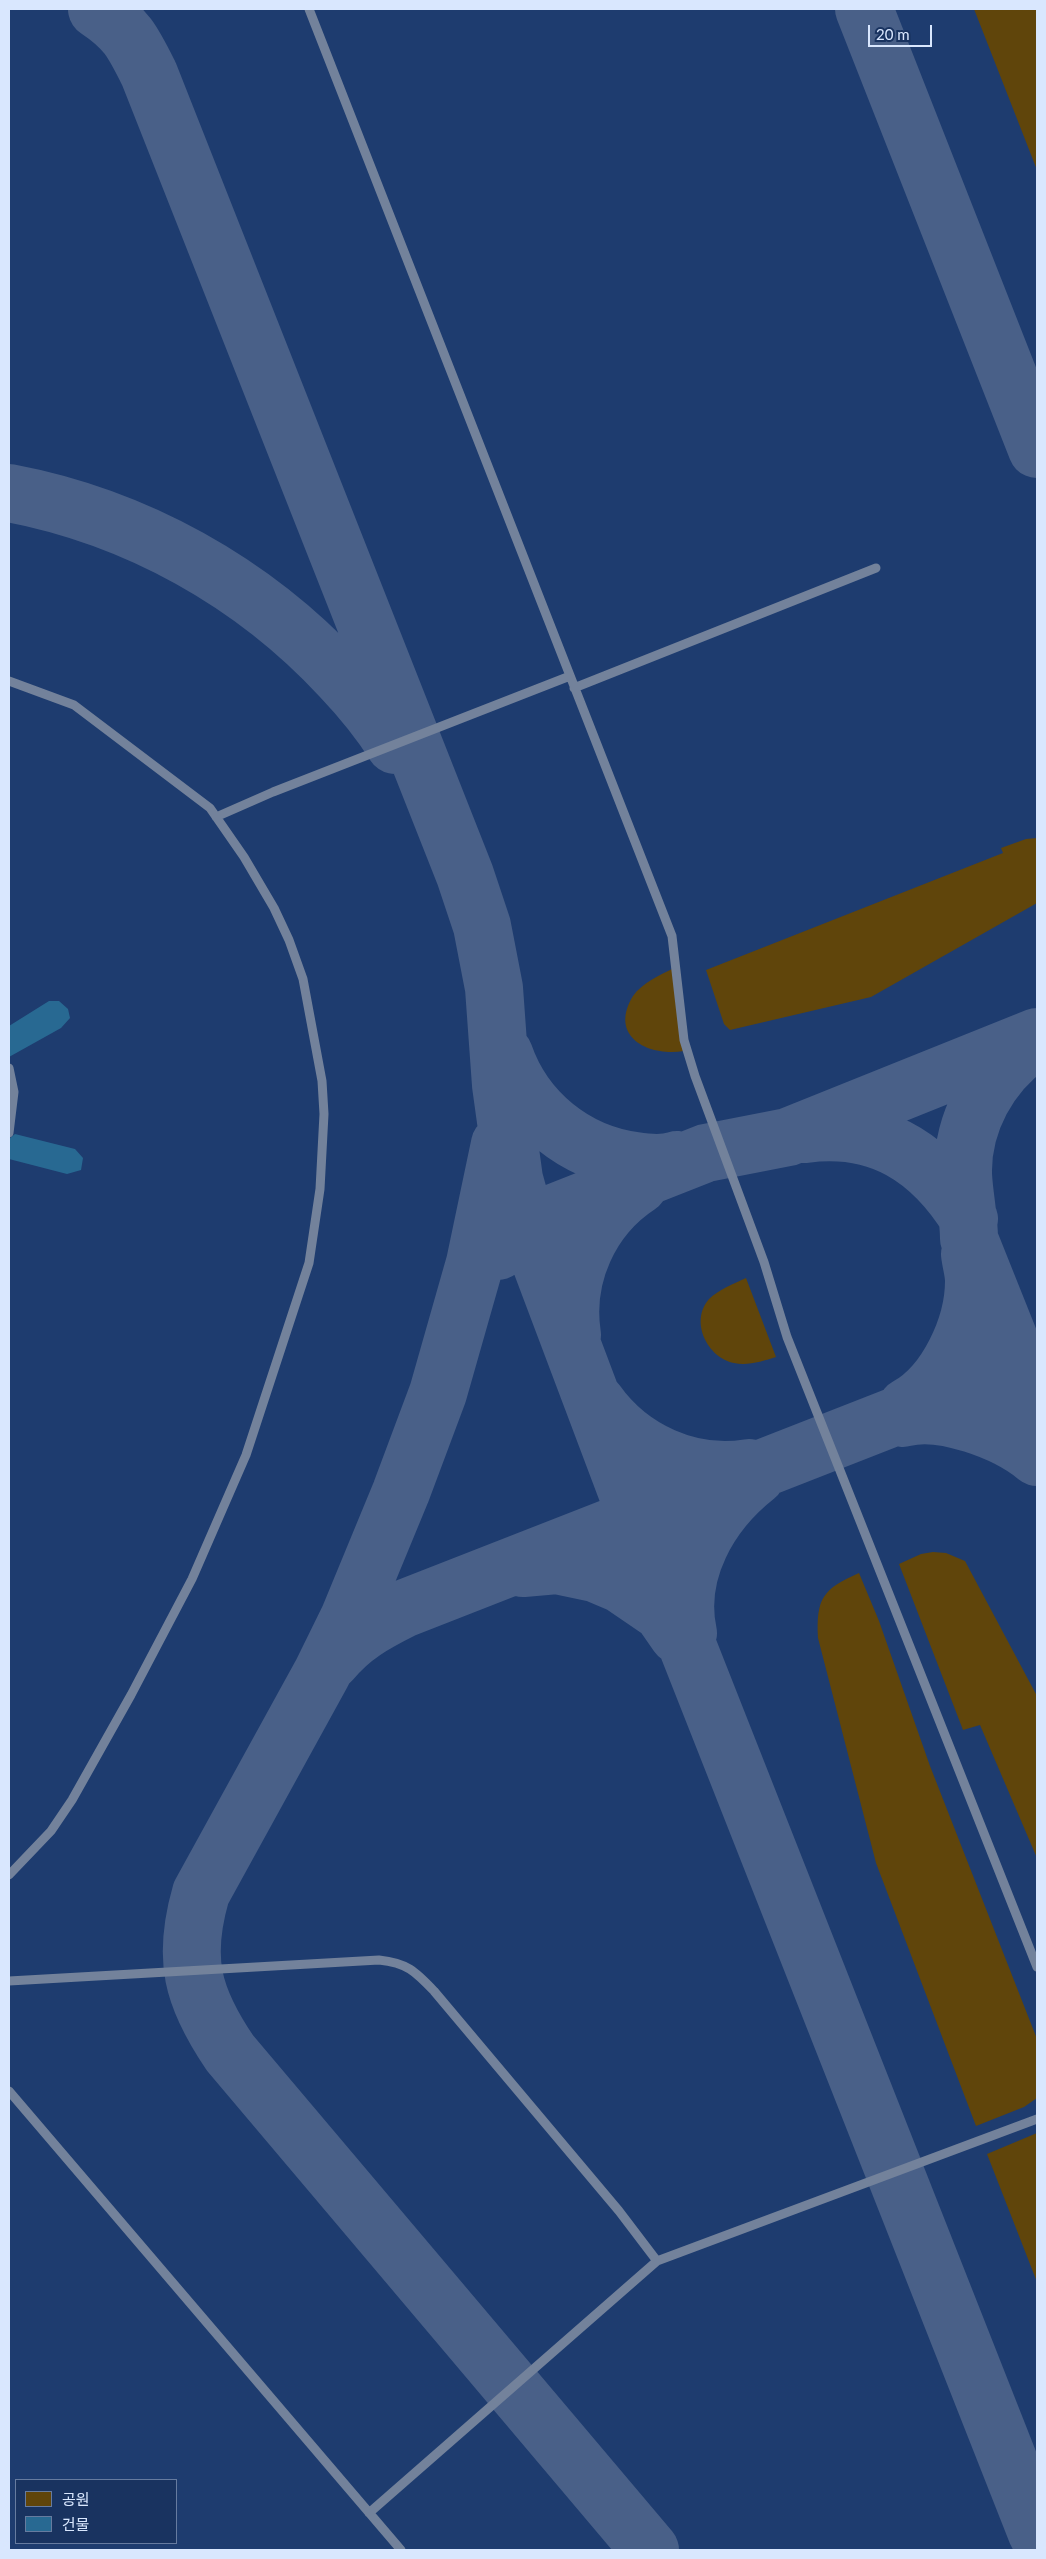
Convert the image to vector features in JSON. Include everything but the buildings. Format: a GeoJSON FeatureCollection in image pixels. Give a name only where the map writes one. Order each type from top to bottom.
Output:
{"type":"FeatureCollection","features":[{"type":"Feature","properties":{"kind":"lane"},"geometry":{"type":"LineString","coordinates":[[309,9],[672,936],[684,1040],[695,1076],[764,1262],[787,1337],[1037,1967]]}},
{"type":"Feature","properties":{"kind":"lane"},"geometry":{"type":"LineString","coordinates":[[574,688],[876,568]]}},
{"type":"Feature","properties":{"kind":"lane"},"geometry":{"type":"LineString","coordinates":[[216,816],[570,676]]}},
{"type":"Feature","properties":{"kind":"lane"},"geometry":{"type":"LineString","coordinates":[[9,681],[74,705],[210,808],[216,816],[244,857],[274,908],[289,940],[303,979],[322,1082],[324,1114],[320,1189],[309,1263],[246,1455],[192,1579],[131,1696],[72,1800],[51,1831],[9,1875]]}},
{"type":"Feature","properties":{"kind":"lane"},"geometry":{"type":"LineString","coordinates":[[9,1068],[14,1092],[9,1134]]}},
{"type":"Feature","properties":{"kind":"lane"},"geometry":{"type":"LineString","coordinates":[[9,1981],[379,1960],[405,1965],[416,1972],[434,1991],[619,2211],[657,2261]]}},
{"type":"Feature","properties":{"kind":"lane"},"geometry":{"type":"LineString","coordinates":[[9,2091],[401,2550]]}},
{"type":"Feature","properties":{"kind":"lane"},"geometry":{"type":"LineString","coordinates":[[369,2513],[657,2261],[1037,2119]]}},
{"type":"Feature","properties":{"kind":"shaded area"},"geometry":{"type":"Polygon","coordinates":[[[9,9],[1037,9],[1037,2550],[9,2550],[9,9]]]}},
{"type":"Feature","properties":{"kind":"green space"},"geometry":{"type":"Polygon","coordinates":[[[974,9],[1037,9],[1037,170],[974,9]]]}},
{"type":"Feature","properties":{"kind":"green space"},"geometry":{"type":"Polygon","coordinates":[[[1037,838],[1037,903],[871,997],[730,1030],[724,1024],[706,970],[1003,853],[1001,848],[1026,839],[1037,838]]]}},
{"type":"Feature","properties":{"kind":"green space"},"geometry":{"type":"Polygon","coordinates":[[[674,968],[684,1051],[658,1051],[636,1041],[629,1033],[626,1023],[627,1010],[633,996],[641,987],[674,968]]]}},
{"type":"Feature","properties":{"kind":"green space"},"geometry":{"type":"Polygon","coordinates":[[[746,1278],[776,1357],[755,1363],[739,1364],[725,1360],[709,1347],[701,1328],[701,1318],[703,1308],[709,1299],[746,1278]]]}},
{"type":"Feature","properties":{"kind":"green space"},"geometry":{"type":"Polygon","coordinates":[[[933,1552],[946,1553],[965,1561],[1037,1696],[1037,1858],[980,1725],[963,1730],[899,1564],[921,1554],[933,1552]]]}},
{"type":"Feature","properties":{"kind":"green space"},"geometry":{"type":"Polygon","coordinates":[[[859,1573],[879,1621],[930,1766],[1037,2039],[1037,2098],[1024,2107],[976,2126],[876,1863],[818,1638],[818,1613],[824,1596],[837,1584],[859,1573]]]}},
{"type":"Feature","properties":{"kind":"green space"},"geometry":{"type":"Polygon","coordinates":[[[1037,2133],[1037,2282],[987,2154],[1037,2133]]]}},
{"type":"Feature","properties":{"kind":"taxiway"},"geometry":{"type":"LineString","coordinates":[[97,9],[116,23],[128,37],[149,74],[465,875],[482,926],[494,988],[501,1085],[514,1179],[527,1226],[637,1518],[1037,2533]]}},
{"type":"Feature","properties":{"kind":"taxiway"},"geometry":{"type":"LineString","coordinates":[[864,9],[1037,449]]}},
{"type":"Feature","properties":{"kind":"taxiway"},"geometry":{"type":"LineString","coordinates":[[9,493],[56,504],[102,519],[147,537],[190,558],[231,583],[307,643],[356,693],[395,745]]}},
{"type":"Feature","properties":{"kind":"taxiway"},"geometry":{"type":"LineString","coordinates":[[498,1251],[527,1226],[541,1218],[706,1153],[788,1137],[1037,1037]]}},
{"type":"Feature","properties":{"kind":"taxiway"},"geometry":{"type":"LineString","coordinates":[[1031,1044],[1003,1069],[981,1101],[967,1136],[963,1174],[969,1239],[1037,1409]]}},
{"type":"Feature","properties":{"kind":"taxiway"},"geometry":{"type":"LineString","coordinates":[[504,1054],[524,1094],[538,1111],[572,1139],[592,1149],[635,1161],[656,1163],[677,1160]]}},
{"type":"Feature","properties":{"kind":"taxiway"},"geometry":{"type":"LineString","coordinates":[[805,1134],[832,1132],[856,1134],[879,1140],[900,1150],[920,1163],[938,1179],[954,1197],[969,1219]]}},
{"type":"Feature","properties":{"kind":"taxiway"},"geometry":{"type":"LineString","coordinates":[[500,1144],[475,1263],[438,1393],[401,1492],[349,1618],[322,1673],[201,1893],[192,1938],[194,1977],[207,2014],[230,2053],[650,2550]]}},
{"type":"Feature","properties":{"kind":"taxiway"},"geometry":{"type":"LineString","coordinates":[[572,1335],[570,1313],[572,1291],[576,1270],[584,1250],[594,1231],[607,1214],[622,1198],[639,1185]]}},
{"type":"Feature","properties":{"kind":"taxiway"},"geometry":{"type":"LineString","coordinates":[[907,1407],[934,1384],[956,1353],[969,1317],[973,1298],[974,1278],[970,1254]]}},
{"type":"Feature","properties":{"kind":"taxiway"},"geometry":{"type":"LineString","coordinates":[[331,1661],[355,1637],[403,1609],[1037,1361]]}},
{"type":"Feature","properties":{"kind":"taxiway"},"geometry":{"type":"LineString","coordinates":[[596,1402],[626,1434],[644,1447],[663,1457],[705,1469],[749,1468]]}},
{"type":"Feature","properties":{"kind":"taxiway"},"geometry":{"type":"LineString","coordinates":[[903,1418],[918,1415],[936,1416],[973,1424],[1009,1439],[1037,1457]]}},
{"type":"Feature","properties":{"kind":"taxiway"},"geometry":{"type":"LineString","coordinates":[[688,1633],[685,1610],[687,1588],[691,1566],[700,1545],[710,1526],[724,1508],[756,1476]]}},
{"type":"Feature","properties":{"kind":"taxiway"},"geometry":{"type":"LineString","coordinates":[[523,1568],[557,1565],[595,1573],[621,1584],[662,1612],[678,1635]]}}]}
